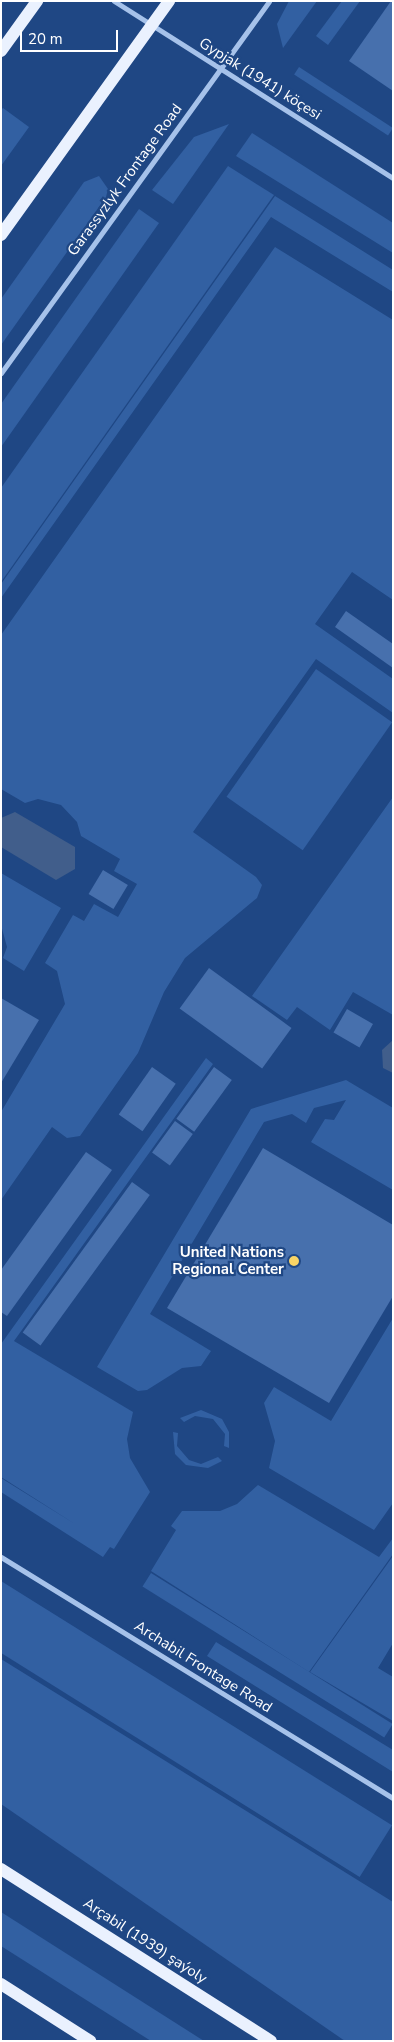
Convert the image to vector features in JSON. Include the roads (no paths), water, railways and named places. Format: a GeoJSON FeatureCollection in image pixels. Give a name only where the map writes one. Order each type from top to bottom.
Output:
{"type":"FeatureCollection","features":[{"type":"Feature","properties":{"kind":"main road"},"geometry":{"type":"LineString","coordinates":[[1,51],[37,1]]}},
{"type":"Feature","properties":{"kind":"main road"},"geometry":{"type":"LineString","coordinates":[[1,235],[169,1]]}},
{"type":"Feature","properties":{"kind":"main road","name":"Arçabil (1939) şaýoly"},"geometry":{"type":"LineString","coordinates":[[1,1868],[271,2041]]}},
{"type":"Feature","properties":{"kind":"main road"},"geometry":{"type":"LineString","coordinates":[[1,1984],[90,2041]]}},
{"type":"Feature","properties":{"kind":"street","name":"Gypjak (1941) köçesi"},"geometry":{"type":"LineString","coordinates":[[114,1],[393,178]]}},
{"type":"Feature","properties":{"kind":"street","name":"Garassyzlyk Frontage Road"},"geometry":{"type":"LineString","coordinates":[[1,373],[222,69],[269,1]]}},
{"type":"Feature","properties":{"kind":"street","name":"Archabil Frontage Road"},"geometry":{"type":"LineString","coordinates":[[1,1557],[393,1798]]}},
{"type":"Feature","properties":{"kind":"place","name":"United Nations Regional Center"},"geometry":{"type":"Point","coordinates":[294,1261]}}]}
